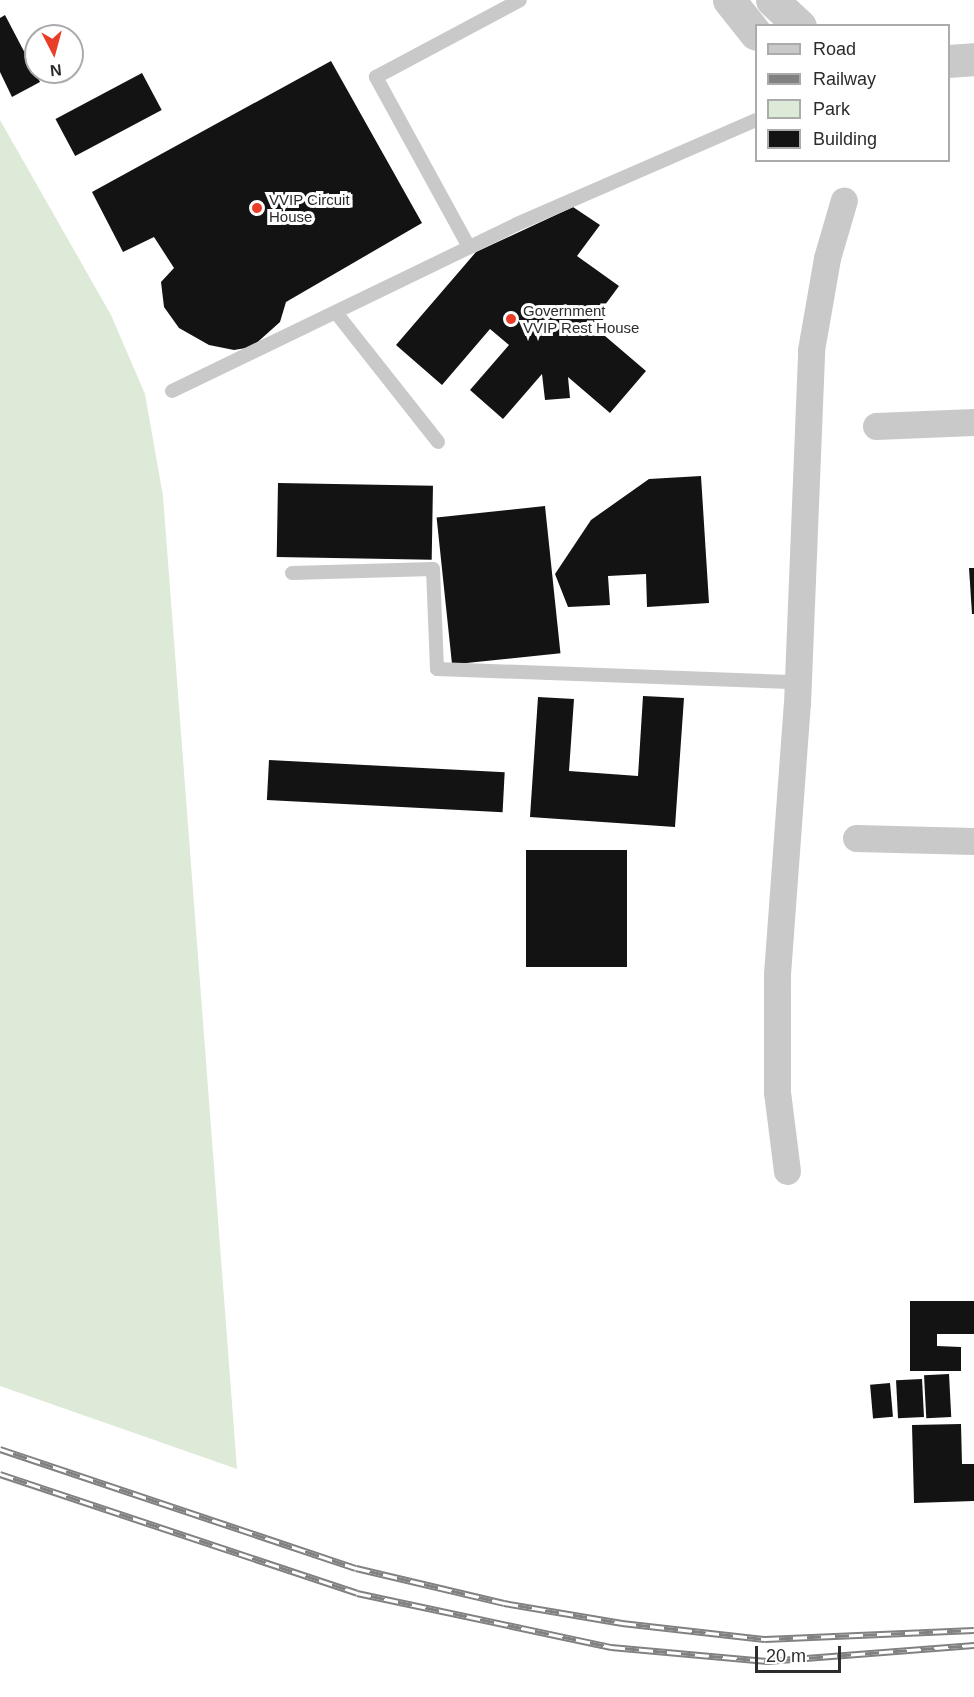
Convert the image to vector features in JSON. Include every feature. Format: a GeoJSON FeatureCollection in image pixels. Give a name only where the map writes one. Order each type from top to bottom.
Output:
{"type":"FeatureCollection","features":[{"type":"Feature","properties":{"kind":"street"},"geometry":{"type":"LineString","coordinates":[[729,0],[755,33]]}},
{"type":"Feature","properties":{"kind":"street"},"geometry":{"type":"LineString","coordinates":[[772,0],[798,24]]}},
{"type":"Feature","properties":{"kind":"street"},"geometry":{"type":"LineString","coordinates":[[950,61],[974,59]]}},
{"type":"Feature","properties":{"kind":"street"},"geometry":{"type":"LineString","coordinates":[[787,1170],[777,1092],[777,974],[797,682],[811,350],[827,258],[844,200]]}},
{"type":"Feature","properties":{"kind":"street"},"geometry":{"type":"LineString","coordinates":[[876,426],[974,422]]}},
{"type":"Feature","properties":{"kind":"street"},"geometry":{"type":"LineString","coordinates":[[856,838],[974,841]]}},
{"type":"Feature","properties":{"kind":"lane"},"geometry":{"type":"LineString","coordinates":[[469,247],[376,77],[520,0]]}},
{"type":"Feature","properties":{"kind":"lane"},"geometry":{"type":"LineString","coordinates":[[172,391],[337,314],[469,247],[755,120]]}},
{"type":"Feature","properties":{"kind":"lane"},"geometry":{"type":"LineString","coordinates":[[337,314],[438,442]]}},
{"type":"Feature","properties":{"kind":"lane"},"geometry":{"type":"LineString","coordinates":[[292,573],[434,568],[437,669],[797,682]]}},
{"type":"Feature","properties":{"kind":"green space"},"geometry":{"type":"Polygon","coordinates":[[[0,120],[111,315],[145,394],[163,496],[237,1469],[0,1386],[0,120]]]}},
{"type":"Feature","properties":{"kind":"building"},"geometry":{"type":"Polygon","coordinates":[[[5,15],[24,51],[24,84],[36,84],[12,97],[0,72],[0,18],[5,15]]]}},
{"type":"Feature","properties":{"kind":"building","name":"VVIP Circuit House"},"geometry":{"type":"Polygon","coordinates":[[[331,61],[422,223],[286,302],[280,322],[252,347],[234,350],[209,345],[179,328],[164,307],[161,282],[174,268],[154,237],[123,252],[92,192],[331,61]]]}},
{"type":"Feature","properties":{"kind":"building"},"geometry":{"type":"Polygon","coordinates":[[[142,73],[162,110],[75,156],[55,119],[142,73]]]}},
{"type":"Feature","properties":{"kind":"building","name":"Government VVIP Rest House"},"geometry":{"type":"Polygon","coordinates":[[[573,207],[600,225],[577,256],[619,286],[602,309],[605,336],[646,371],[610,413],[568,377],[570,398],[545,400],[542,374],[503,419],[470,390],[509,345],[490,329],[442,385],[396,345],[476,252],[573,207]]]}},
{"type":"Feature","properties":{"kind":"building"},"geometry":{"type":"Polygon","coordinates":[[[701,476],[709,603],[647,607],[646,574],[608,576],[610,605],[568,607],[555,574],[591,520],[649,479],[701,476]]]}},
{"type":"Feature","properties":{"kind":"building"},"geometry":{"type":"Polygon","coordinates":[[[278,483],[433,486],[432,560],[277,557],[278,483]]]}},
{"type":"Feature","properties":{"kind":"building"},"geometry":{"type":"Polygon","coordinates":[[[545,506],[560,653],[452,665],[437,517],[545,506]]]}},
{"type":"Feature","properties":{"kind":"building"},"geometry":{"type":"Polygon","coordinates":[[[969,568],[974,568],[974,614],[972,614],[969,568]]]}},
{"type":"Feature","properties":{"kind":"building"},"geometry":{"type":"Polygon","coordinates":[[[643,696],[684,698],[675,827],[530,817],[538,697],[574,699],[569,771],[638,776],[643,696]]]}},
{"type":"Feature","properties":{"kind":"building"},"geometry":{"type":"Polygon","coordinates":[[[269,760],[505,772],[503,812],[267,800],[269,760]]]}},
{"type":"Feature","properties":{"kind":"building"},"geometry":{"type":"Polygon","coordinates":[[[526,850],[627,850],[627,967],[526,967],[526,850]]]}},
{"type":"Feature","properties":{"kind":"building"},"geometry":{"type":"Polygon","coordinates":[[[910,1301],[974,1301],[974,1334],[937,1334],[937,1346],[961,1347],[961,1371],[910,1371],[910,1301]]]}},
{"type":"Feature","properties":{"kind":"building"},"geometry":{"type":"Polygon","coordinates":[[[949,1374],[951,1417],[926,1418],[924,1375],[949,1374]]]}},
{"type":"Feature","properties":{"kind":"building"},"geometry":{"type":"Polygon","coordinates":[[[922,1379],[924,1417],[898,1418],[896,1380],[922,1379]]]}},
{"type":"Feature","properties":{"kind":"building"},"geometry":{"type":"Polygon","coordinates":[[[890,1383],[893,1417],[873,1419],[870,1385],[890,1383]]]}},
{"type":"Feature","properties":{"kind":"building"},"geometry":{"type":"Polygon","coordinates":[[[961,1424],[962,1464],[974,1464],[974,1501],[914,1503],[912,1425],[961,1424]]]}},
{"type":"Feature","properties":{"kind":"railway"},"geometry":{"type":"LineString","coordinates":[[0,1449],[356,1568],[504,1603],[622,1623],[765,1639],[974,1630]]}},
{"type":"Feature","properties":{"kind":"railway"},"geometry":{"type":"LineString","coordinates":[[0,1474],[357,1593],[611,1647],[767,1661],[974,1645]]}},
{"type":"Feature","properties":{"kind":"place","name":"VVIP Circuit House"},"geometry":{"type":"Point","coordinates":[257,208]}},
{"type":"Feature","properties":{"kind":"place","name":"Government VVIP Rest House"},"geometry":{"type":"Point","coordinates":[511,319]}}]}
